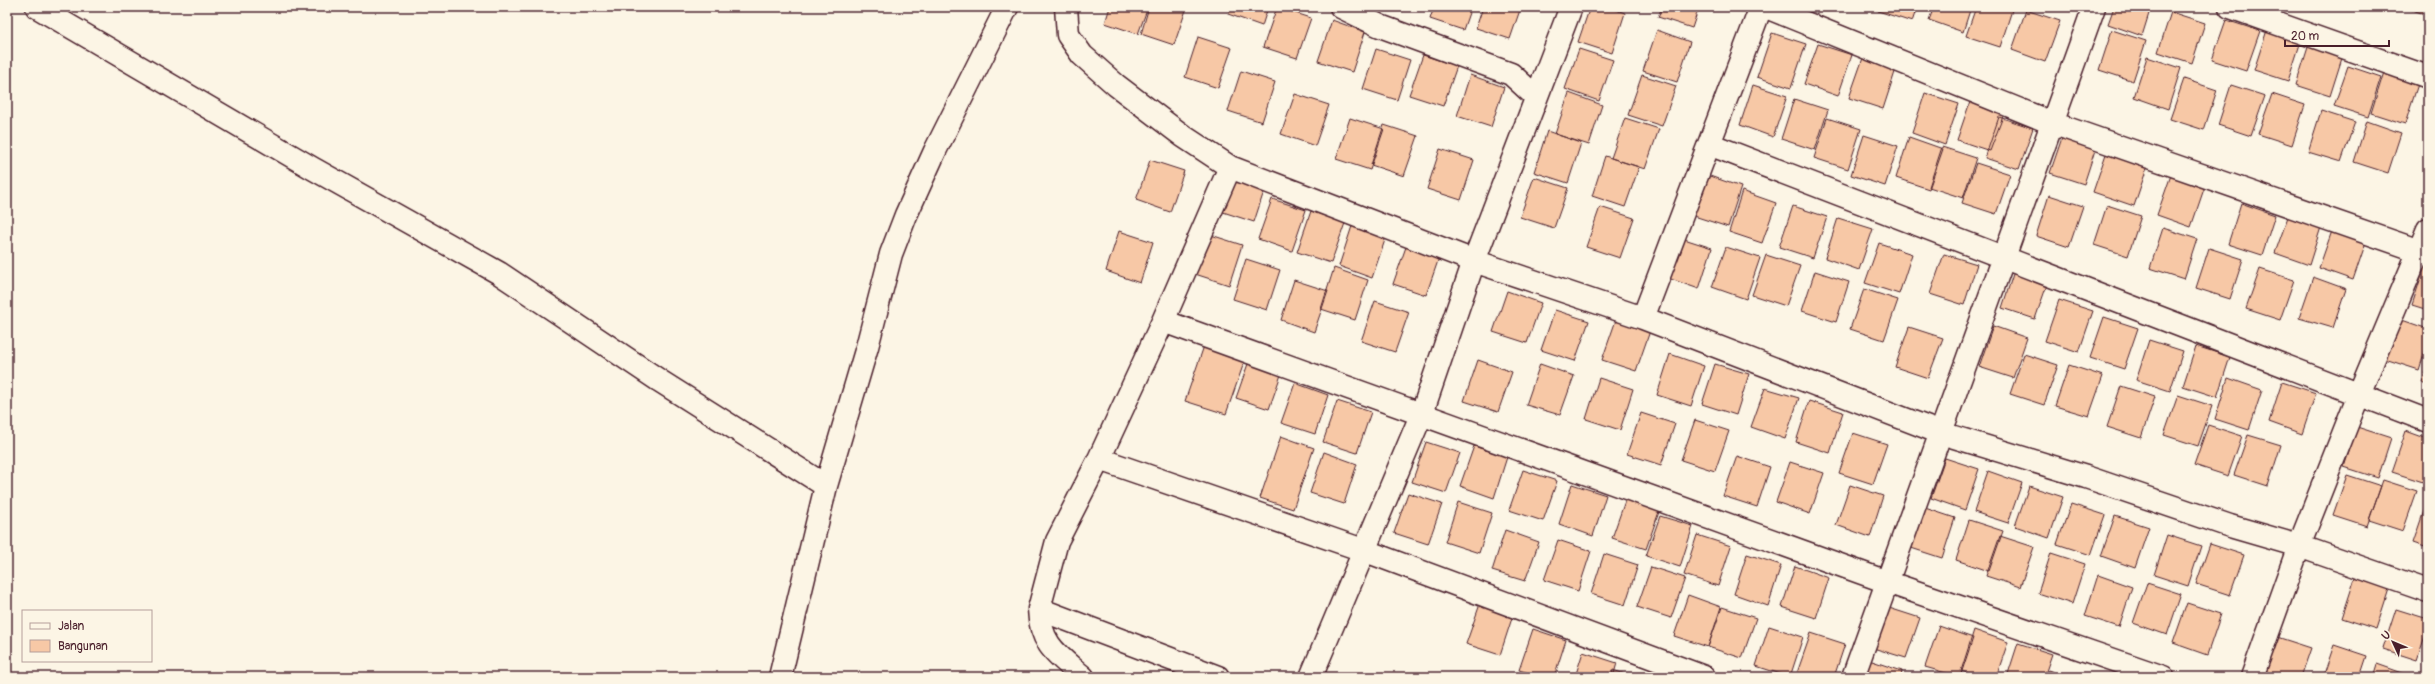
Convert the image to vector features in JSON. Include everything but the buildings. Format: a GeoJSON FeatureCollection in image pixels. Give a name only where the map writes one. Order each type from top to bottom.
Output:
{"type":"FeatureCollection","features":[{"type":"Feature","properties":{"kind":"street"},"geometry":{"type":"LineString","coordinates":[[37,7],[312,168],[499,273],[660,381],[826,486]]}},
{"type":"Feature","properties":{"kind":"street"},"geometry":{"type":"LineString","coordinates":[[780,677],[826,486],[867,347],[891,254],[906,215],[935,151],[1007,7]]}},
{"type":"Feature","properties":{"kind":"street"},"geometry":{"type":"LineString","coordinates":[[1066,7],[1068,35],[1082,55],[1116,85],[1177,132],[1230,166],[1474,261],[1643,318],[1941,433],[2086,477],[2230,526],[2299,546],[2428,591]]}},
{"type":"Feature","properties":{"kind":"street"},"geometry":{"type":"LineString","coordinates":[[1341,7],[1380,26],[1511,74],[1536,97]]}},
{"type":"Feature","properties":{"kind":"street"},"geometry":{"type":"LineString","coordinates":[[1311,677],[1363,550],[1422,413],[1474,261],[1571,7]]}},
{"type":"Feature","properties":{"kind":"street"},"geometry":{"type":"LineString","coordinates":[[1643,318],[1761,7]]}},
{"type":"Feature","properties":{"kind":"street"},"geometry":{"type":"LineString","coordinates":[[1766,7],[2052,123],[2424,253]]}},
{"type":"Feature","properties":{"kind":"street"},"geometry":{"type":"LineString","coordinates":[[1853,677],[2094,7]]}},
{"type":"Feature","properties":{"kind":"street"},"geometry":{"type":"LineString","coordinates":[[2230,7],[2428,77]]}},
{"type":"Feature","properties":{"kind":"street"},"geometry":{"type":"LineString","coordinates":[[1709,144],[2428,421]]}},
{"type":"Feature","properties":{"kind":"street"},"geometry":{"type":"LineString","coordinates":[[1083,677],[1049,647],[1040,626],[1039,609],[1057,541],[1099,459],[1230,166]]}},
{"type":"Feature","properties":{"kind":"street"},"geometry":{"type":"LineString","coordinates":[[2252,677],[2299,546],[2359,394],[2424,253],[2428,229]]}},
{"type":"Feature","properties":{"kind":"street"},"geometry":{"type":"LineString","coordinates":[[1162,321],[1422,413],[1887,582],[2163,677]]}},
{"type":"Feature","properties":{"kind":"street"},"geometry":{"type":"LineString","coordinates":[[1099,459],[1363,550],[1704,677]]}},
{"type":"Feature","properties":{"kind":"street"},"geometry":{"type":"LineString","coordinates":[[1039,609],[1218,677]]}}]}
